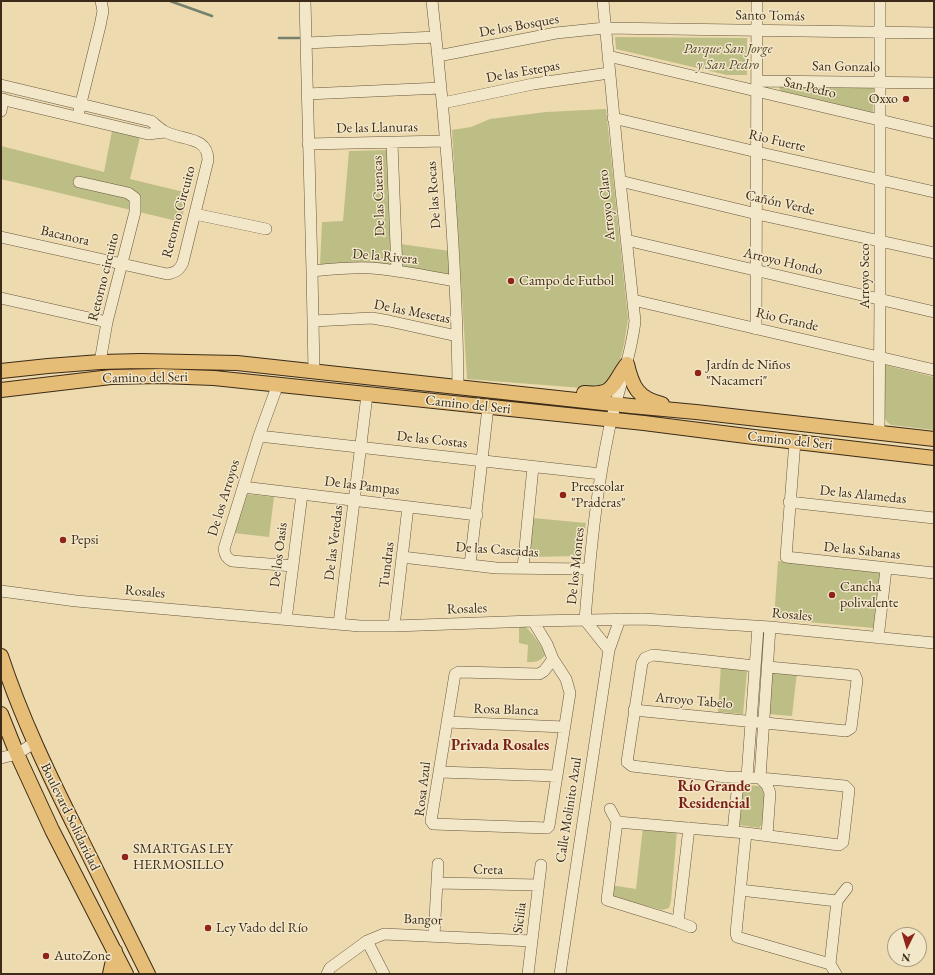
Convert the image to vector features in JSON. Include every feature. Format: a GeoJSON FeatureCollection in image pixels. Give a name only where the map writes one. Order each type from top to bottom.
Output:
{"type":"FeatureCollection","features":[{"type":"Feature","properties":{"kind":"main road","name":"Camino del Seri"},"geometry":{"type":"LineString","coordinates":[[1,371],[100,362],[141,361],[237,363],[934,439]]}},
{"type":"Feature","properties":{"kind":"main road"},"geometry":{"type":"LineString","coordinates":[[540,396],[558,390],[598,394],[602,393],[613,386],[628,364]]}},
{"type":"Feature","properties":{"kind":"main road"},"geometry":{"type":"LineString","coordinates":[[628,364],[632,382],[636,389],[644,397],[657,404],[681,407],[696,412]]}},
{"type":"Feature","properties":{"kind":"main road","name":"Camino del Seri"},"geometry":{"type":"LineString","coordinates":[[1,390],[111,377],[160,376],[214,378],[612,420],[934,458]]}},
{"type":"Feature","properties":{"kind":"main road"},"geometry":{"type":"LineString","coordinates":[[1,397],[36,392],[64,382]]}},
{"type":"Feature","properties":{"kind":"main road","name":"Boulevard Solidaridad"},"geometry":{"type":"LineString","coordinates":[[1,656],[20,709],[34,742],[62,802],[148,974]]}},
{"type":"Feature","properties":{"kind":"main road","name":"Boulevard Solidaridad"},"geometry":{"type":"LineString","coordinates":[[1,714],[17,754],[52,830],[126,974]]}},
{"type":"Feature","properties":{"kind":"main road"},"geometry":{"type":"LineString","coordinates":[[110,974],[115,951]]}},
{"type":"Feature","properties":{"kind":"street"},"geometry":{"type":"LineString","coordinates":[[78,117],[103,11],[101,1]]}},
{"type":"Feature","properties":{"kind":"street"},"geometry":{"type":"LineString","coordinates":[[305,1],[314,371]]}},
{"type":"Feature","properties":{"kind":"street","name":"De las Rocas"},"geometry":{"type":"LineString","coordinates":[[432,1],[443,104],[457,336],[458,387]]}},
{"type":"Feature","properties":{"kind":"street","name":"Arroyo Claro"},"geometry":{"type":"LineString","coordinates":[[603,1],[613,118],[635,321],[628,364],[612,420]]}},
{"type":"Feature","properties":{"kind":"street"},"geometry":{"type":"LineString","coordinates":[[756,329],[757,1]]}},
{"type":"Feature","properties":{"kind":"street","name":"Arroyo Seco"},"geometry":{"type":"LineString","coordinates":[[879,433],[881,180],[880,1]]}},
{"type":"Feature","properties":{"kind":"street","name":"Santo Tomás"},"geometry":{"type":"LineString","coordinates":[[605,28],[934,33]]}},
{"type":"Feature","properties":{"kind":"street","name":"De los Bosques"},"geometry":{"type":"LineString","coordinates":[[438,56],[556,33],[605,28]]}},
{"type":"Feature","properties":{"kind":"street"},"geometry":{"type":"LineString","coordinates":[[306,43],[436,37]]}},
{"type":"Feature","properties":{"kind":"street","name":"San Pedro"},"geometry":{"type":"LineString","coordinates":[[608,56],[757,86],[880,120],[934,133]]}},
{"type":"Feature","properties":{"kind":"street","name":"De las Estepas"},"geometry":{"type":"LineString","coordinates":[[443,104],[533,84],[610,73]]}},
{"type":"Feature","properties":{"kind":"street","name":"San Gonzalo"},"geometry":{"type":"LineString","coordinates":[[757,86],[880,82],[934,83]]}},
{"type":"Feature","properties":{"kind":"street"},"geometry":{"type":"LineString","coordinates":[[1,85],[151,121],[165,132]]}},
{"type":"Feature","properties":{"kind":"street"},"geometry":{"type":"LineString","coordinates":[[307,94],[441,88]]}},
{"type":"Feature","properties":{"kind":"street"},"geometry":{"type":"LineString","coordinates":[[1,111],[2,99],[148,134],[165,132]]}},
{"type":"Feature","properties":{"kind":"street","name":"Rio Fuerte"},"geometry":{"type":"LineString","coordinates":[[613,118],[934,192]]}},
{"type":"Feature","properties":{"kind":"street","name":"Retorno Circuito"},"geometry":{"type":"LineString","coordinates":[[122,265],[167,274],[174,273],[178,270],[183,262],[208,160],[208,153],[205,146],[200,142],[165,132]]}},
{"type":"Feature","properties":{"kind":"street","name":"De las Llanuras"},"geometry":{"type":"LineString","coordinates":[[308,144],[445,141]]}},
{"type":"Feature","properties":{"kind":"street","name":"De las Cuencas"},"geometry":{"type":"LineString","coordinates":[[392,143],[397,271]]}},
{"type":"Feature","properties":{"kind":"street","name":"Cañón Verde"},"geometry":{"type":"LineString","coordinates":[[620,181],[757,214],[934,253]]}},
{"type":"Feature","properties":{"kind":"street","name":"Retorno circuito"},"geometry":{"type":"LineString","coordinates":[[79,182],[128,193],[135,198],[135,212],[107,322],[100,362]]}},
{"type":"Feature","properties":{"kind":"street"},"geometry":{"type":"LineString","coordinates":[[195,214],[266,229]]}},
{"type":"Feature","properties":{"kind":"street","name":"Bacanora"},"geometry":{"type":"LineString","coordinates":[[1,237],[122,265]]}},
{"type":"Feature","properties":{"kind":"street","name":"Arroyo Hondo"},"geometry":{"type":"LineString","coordinates":[[626,240],[934,312]]}},
{"type":"Feature","properties":{"kind":"street","name":"De la Rivera"},"geometry":{"type":"LineString","coordinates":[[312,271],[352,268],[397,271],[454,281]]}},
{"type":"Feature","properties":{"kind":"street"},"geometry":{"type":"LineString","coordinates":[[1,298],[107,322]]}},
{"type":"Feature","properties":{"kind":"street","name":"Rio Grande"},"geometry":{"type":"LineString","coordinates":[[633,300],[934,370]]}},
{"type":"Feature","properties":{"kind":"street","name":"De las Mesetas"},"geometry":{"type":"LineString","coordinates":[[313,321],[372,318],[457,336]]}},
{"type":"Feature","properties":{"kind":"street","name":"De los Arroyos"},"geometry":{"type":"LineString","coordinates":[[278,384],[259,436],[224,549],[227,558],[232,560],[293,566]]}},
{"type":"Feature","properties":{"kind":"street","name":"De las Veredas"},"geometry":{"type":"LineString","coordinates":[[339,624],[367,395]]}},
{"type":"Feature","properties":{"kind":"street"},"geometry":{"type":"LineString","coordinates":[[470,565],[477,515],[488,407]]}},
{"type":"Feature","properties":{"kind":"street","name":"De los Montes"},"geometry":{"type":"LineString","coordinates":[[585,620],[589,568],[601,474],[612,420]]}},
{"type":"Feature","properties":{"kind":"street","name":"De las Costas"},"geometry":{"type":"LineString","coordinates":[[259,436],[601,474]]}},
{"type":"Feature","properties":{"kind":"street"},"geometry":{"type":"LineString","coordinates":[[789,502],[795,441]]}},
{"type":"Feature","properties":{"kind":"street"},"geometry":{"type":"LineString","coordinates":[[523,568],[533,467]]}},
{"type":"Feature","properties":{"kind":"street","name":"De las Pampas"},"geometry":{"type":"LineString","coordinates":[[243,487],[477,515]]}},
{"type":"Feature","properties":{"kind":"street","name":"De los Oasis"},"geometry":{"type":"LineString","coordinates":[[286,620],[302,494]]}},
{"type":"Feature","properties":{"kind":"street","name":"De las Alamedas"},"geometry":{"type":"LineString","coordinates":[[789,502],[934,518]]}},
{"type":"Feature","properties":{"kind":"street","name":"De las Sabanas"},"geometry":{"type":"LineString","coordinates":[[789,502],[786,558],[934,573]]}},
{"type":"Feature","properties":{"kind":"street","name":"Tundras"},"geometry":{"type":"LineString","coordinates":[[394,626],[408,507]]}},
{"type":"Feature","properties":{"kind":"street","name":"De las Cascadas"},"geometry":{"type":"LineString","coordinates":[[402,557],[496,568],[589,568]]}},
{"type":"Feature","properties":{"kind":"street"},"geometry":{"type":"LineString","coordinates":[[878,638],[886,569]]}},
{"type":"Feature","properties":{"kind":"street","name":"Rosales"},"geometry":{"type":"LineString","coordinates":[[1,591],[76,601],[360,626],[643,619],[770,627],[934,643]]}},
{"type":"Feature","properties":{"kind":"street","name":"Calle Molinito Azul"},"geometry":{"type":"LineString","coordinates":[[560,974],[609,650],[620,619]]}},
{"type":"Feature","properties":{"kind":"street"},"geometry":{"type":"LineString","coordinates":[[585,620],[609,650]]}},
{"type":"Feature","properties":{"kind":"street"},"geometry":{"type":"LineString","coordinates":[[440,772],[557,776],[570,693],[566,679],[553,659],[547,644],[533,621]]}},
{"type":"Feature","properties":{"kind":"street"},"geometry":{"type":"LineString","coordinates":[[733,832],[738,788],[747,777],[758,627]]}},
{"type":"Feature","properties":{"kind":"street"},"geometry":{"type":"LineString","coordinates":[[766,835],[770,793],[767,785],[760,778],[770,627]]}},
{"type":"Feature","properties":{"kind":"street"},"geometry":{"type":"LineString","coordinates":[[617,822],[746,833],[841,844],[844,840],[849,790],[845,786],[747,777],[726,777],[630,765],[627,762],[642,662],[645,658],[653,655],[755,666]]}},
{"type":"Feature","properties":{"kind":"street","name":"Rosa Azul"},"geometry":{"type":"LineString","coordinates":[[553,659],[544,671],[538,674],[459,672],[454,676],[440,772],[431,821],[433,824],[546,828],[550,825],[557,776]]}},
{"type":"Feature","properties":{"kind":"street","name":"Arroyo Tabelo"},"geometry":{"type":"LineString","coordinates":[[634,710],[846,731],[849,730],[851,726],[857,680],[856,677],[852,674],[768,667]]}},
{"type":"Feature","properties":{"kind":"street","name":"Rosa Blanca"},"geometry":{"type":"LineString","coordinates":[[447,722],[564,727]]}},
{"type":"Feature","properties":{"kind":"street"},"geometry":{"type":"LineString","coordinates":[[1,758],[17,754],[34,742]]}},
{"type":"Feature","properties":{"kind":"street"},"geometry":{"type":"LineString","coordinates":[[726,777],[737,792]]}},
{"type":"Feature","properties":{"kind":"street"},"geometry":{"type":"LineString","coordinates":[[610,809],[617,822],[605,903],[678,922],[691,927]]}},
{"type":"Feature","properties":{"kind":"street"},"geometry":{"type":"LineString","coordinates":[[678,922],[689,828]]}},
{"type":"Feature","properties":{"kind":"street"},"geometry":{"type":"LineString","coordinates":[[746,833],[736,933],[738,938],[830,964]]}},
{"type":"Feature","properties":{"kind":"street"},"geometry":{"type":"LineString","coordinates":[[434,936],[438,864]]}},
{"type":"Feature","properties":{"kind":"street","name":"Sicilia"},"geometry":{"type":"LineString","coordinates":[[528,974],[541,865]]}},
{"type":"Feature","properties":{"kind":"street","name":"Creta"},"geometry":{"type":"LineString","coordinates":[[437,884],[539,886]]}},
{"type":"Feature","properties":{"kind":"street"},"geometry":{"type":"LineString","coordinates":[[836,974],[830,964],[837,901],[847,888]]}},
{"type":"Feature","properties":{"kind":"street"},"geometry":{"type":"LineString","coordinates":[[740,890],[837,901]]}},
{"type":"Feature","properties":{"kind":"street","name":"Bangor"},"geometry":{"type":"LineString","coordinates":[[327,974],[330,968],[367,941],[384,934],[532,941]]}},
{"type":"Feature","properties":{"kind":"street"},"geometry":{"type":"LineString","coordinates":[[367,941],[384,974]]}},
{"type":"Feature","properties":{"kind":"green space","name":"Parque San Jorge y San Pedro"},"geometry":{"type":"Polygon","coordinates":[[[615,37],[747,38],[747,75],[727,75],[616,49],[615,37]]]}},
{"type":"Feature","properties":{"kind":"green space"},"geometry":{"type":"Polygon","coordinates":[[[780,86],[874,88],[873,112],[781,91],[779,88],[780,86]]]}},
{"type":"Feature","properties":{"kind":"green space"},"geometry":{"type":"Polygon","coordinates":[[[606,109],[628,319],[620,360],[613,376],[608,383],[595,389],[467,379],[452,130],[471,127],[490,119],[546,112],[606,109]]]}},
{"type":"Feature","properties":{"kind":"green space"},"geometry":{"type":"Polygon","coordinates":[[[112,131],[140,137],[130,179],[188,193],[181,222],[1,179],[1,146],[104,172],[112,131]]]}},
{"type":"Feature","properties":{"kind":"green space"},"geometry":{"type":"Polygon","coordinates":[[[387,150],[393,243],[450,251],[452,278],[320,266],[322,222],[343,221],[349,151],[387,150]]]}},
{"type":"Feature","properties":{"kind":"green space"},"geometry":{"type":"Polygon","coordinates":[[[885,365],[934,377],[934,430],[891,425],[887,422],[885,418],[885,365]]]}},
{"type":"Feature","properties":{"kind":"green space"},"geometry":{"type":"Polygon","coordinates":[[[246,494],[274,497],[269,537],[234,533],[246,494]]]}},
{"type":"Feature","properties":{"kind":"green space"},"geometry":{"type":"Polygon","coordinates":[[[533,518],[586,523],[580,556],[529,557],[533,518]]]}},
{"type":"Feature","properties":{"kind":"green space"},"geometry":{"type":"Polygon","coordinates":[[[778,561],[881,573],[874,628],[774,619],[778,561]]]}},
{"type":"Feature","properties":{"kind":"green space"},"geometry":{"type":"Polygon","coordinates":[[[519,627],[526,627],[540,644],[545,655],[541,659],[535,662],[527,662],[528,645],[519,643],[519,627]]]}},
{"type":"Feature","properties":{"kind":"green space"},"geometry":{"type":"Polygon","coordinates":[[[721,665],[745,668],[747,671],[743,714],[718,712],[721,665]]]}},
{"type":"Feature","properties":{"kind":"green space"},"geometry":{"type":"Polygon","coordinates":[[[770,670],[797,672],[792,716],[767,714],[770,670]]]}},
{"type":"Feature","properties":{"kind":"green space"},"geometry":{"type":"Polygon","coordinates":[[[744,785],[760,786],[766,791],[763,823],[759,828],[739,825],[738,790],[744,785]]]}},
{"type":"Feature","properties":{"kind":"green space"},"geometry":{"type":"Polygon","coordinates":[[[643,827],[677,830],[671,901],[669,908],[662,910],[610,896],[610,885],[636,889],[643,827]]]}},
{"type":"Feature","properties":{"kind":"waterway"},"geometry":{"type":"LineString","coordinates":[[170,1],[212,16]]}},
{"type":"Feature","properties":{"kind":"waterway"},"geometry":{"type":"LineString","coordinates":[[279,38],[299,38]]}},
{"type":"Feature","properties":{"kind":"place","name":"Oxxo"},"geometry":{"type":"Point","coordinates":[906,99]}},
{"type":"Feature","properties":{"kind":"place","name":"Campo de Futbol"},"geometry":{"type":"Point","coordinates":[511,281]}},
{"type":"Feature","properties":{"kind":"place","name":"Jardín de Niños \"Nacameri\""},"geometry":{"type":"Point","coordinates":[698,373]}},
{"type":"Feature","properties":{"kind":"place","name":"Preescolar \"Praderas\""},"geometry":{"type":"Point","coordinates":[563,495]}},
{"type":"Feature","properties":{"kind":"place","name":"Pepsi"},"geometry":{"type":"Point","coordinates":[63,540]}},
{"type":"Feature","properties":{"kind":"place","name":"Cancha polivalente"},"geometry":{"type":"Point","coordinates":[832,595]}},
{"type":"Feature","properties":{"kind":"place","name":"SMARTGAS LEY HERMOSILLO"},"geometry":{"type":"Point","coordinates":[125,857]}},
{"type":"Feature","properties":{"kind":"place","name":"Ley Vado del Río"},"geometry":{"type":"Point","coordinates":[208,928]}},
{"type":"Feature","properties":{"kind":"place","name":"AutoZone"},"geometry":{"type":"Point","coordinates":[46,956]}},
{"type":"Feature","properties":{"kind":"district","name":"Privada Rosales"},"geometry":{"type":"Point","coordinates":[500,746]}},
{"type":"Feature","properties":{"kind":"district","name":"Río Grande Residencial"},"geometry":{"type":"Point","coordinates":[714,796]}}]}
